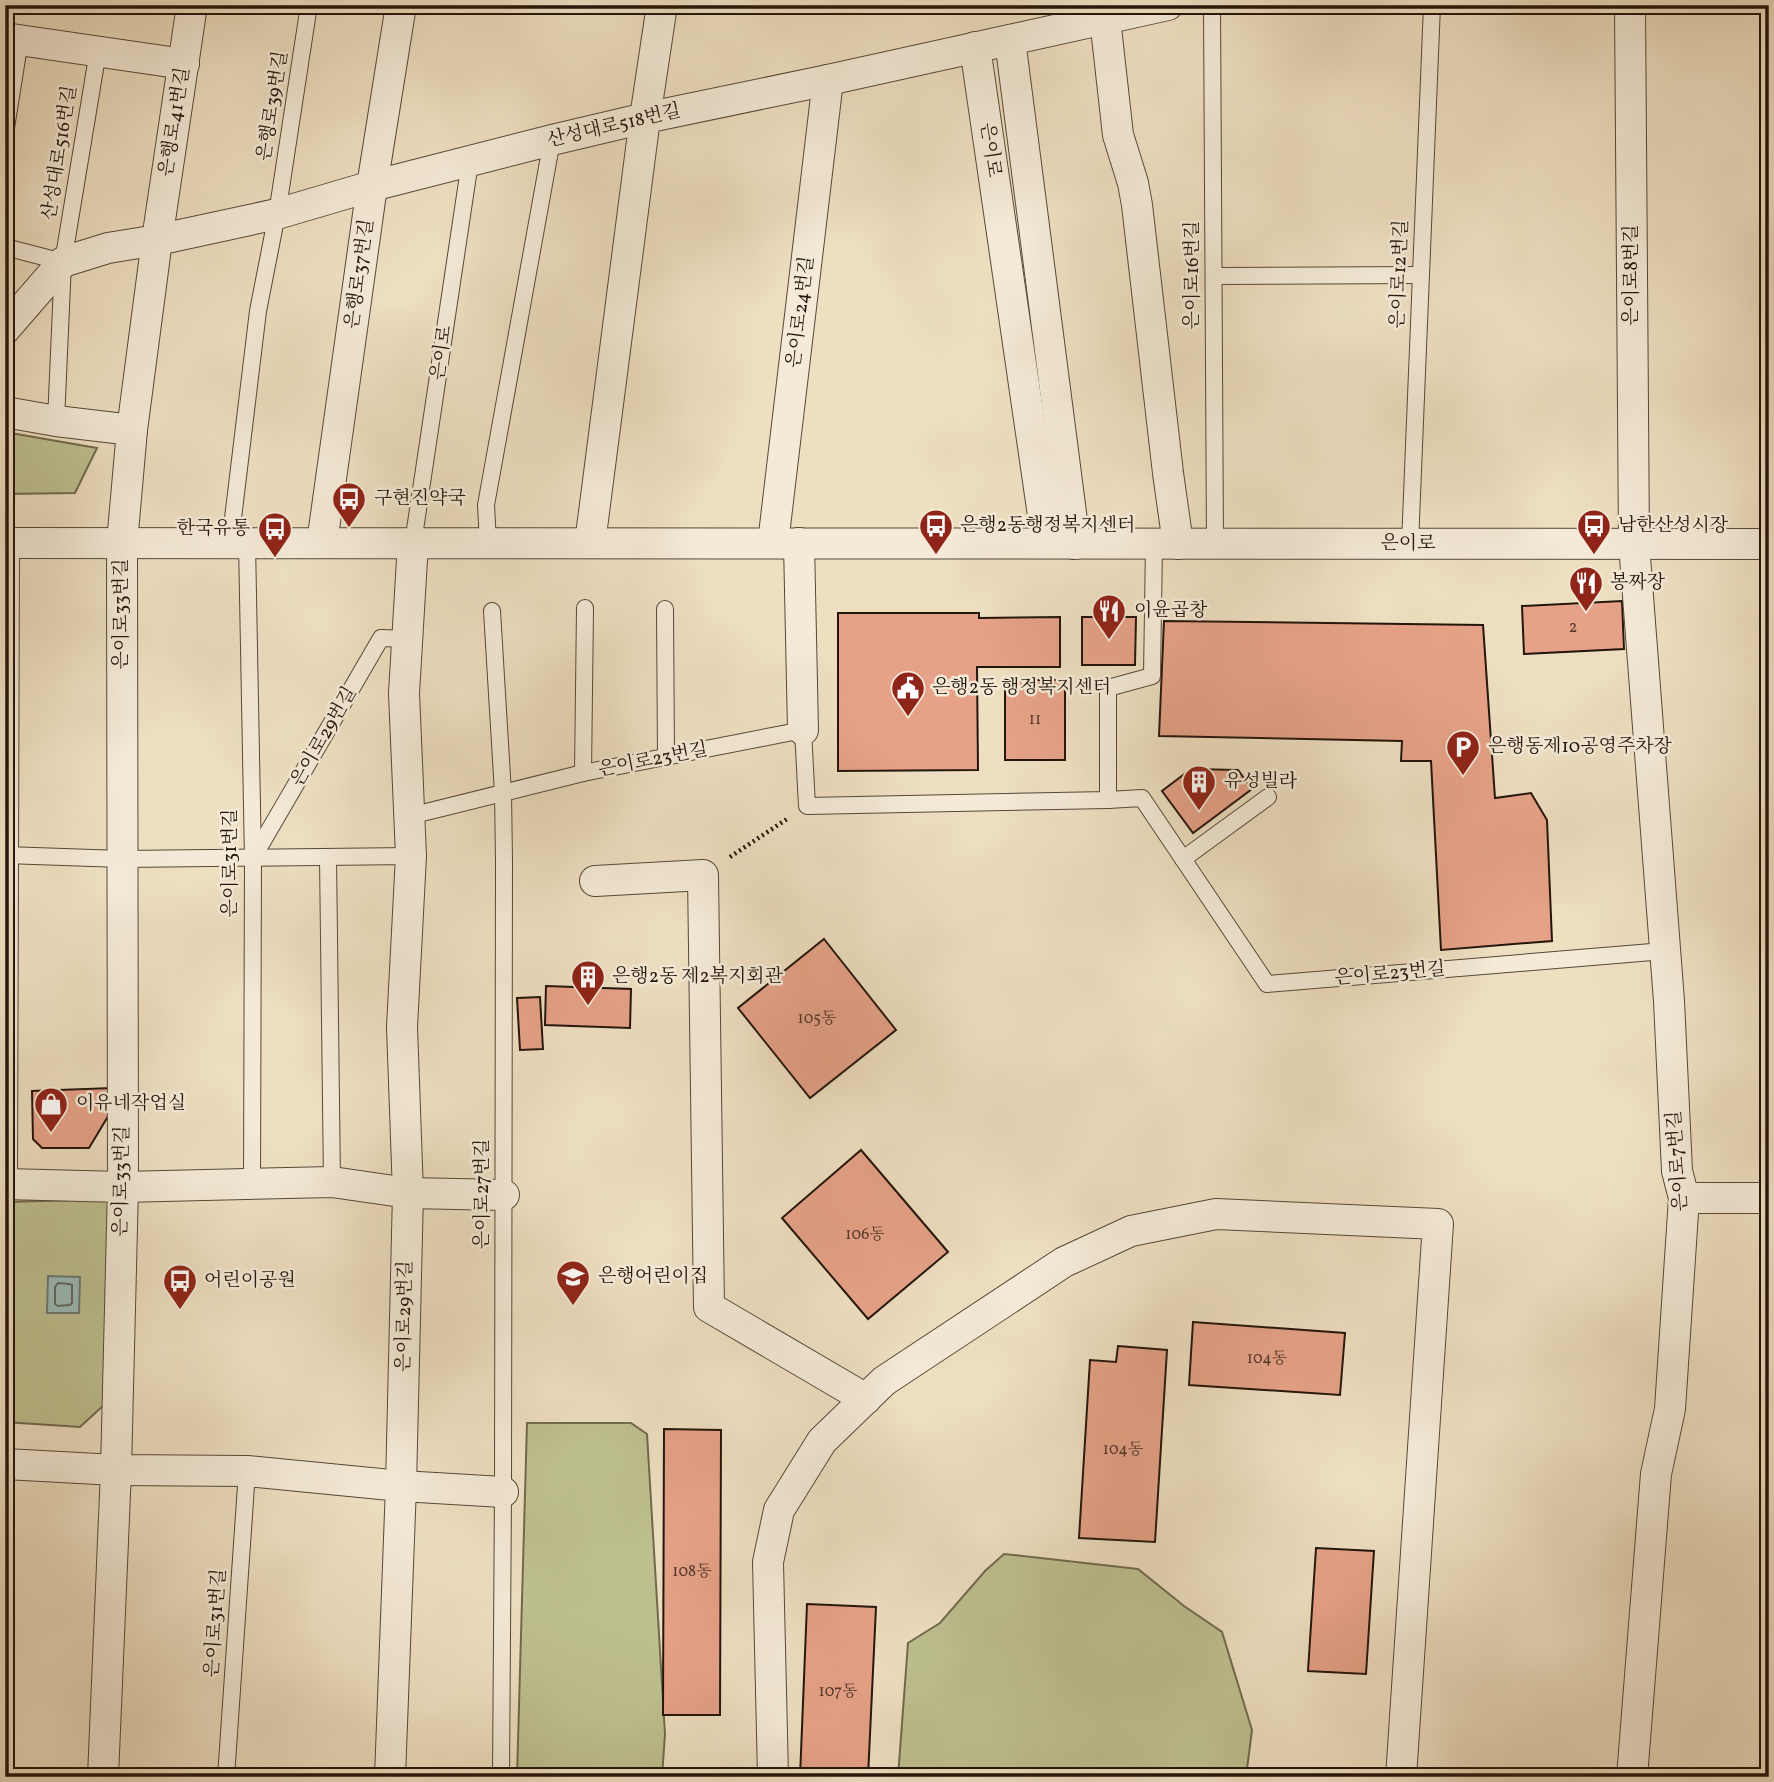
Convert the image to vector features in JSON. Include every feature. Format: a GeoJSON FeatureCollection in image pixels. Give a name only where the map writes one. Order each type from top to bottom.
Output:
{"type":"FeatureCollection","features":[{"type":"Feature","properties":{"kind":"street","name":"은행로41번길"},"geometry":{"type":"LineString","coordinates":[[156,240],[192,5]]}},
{"type":"Feature","properties":{"kind":"street","name":"은행로37번길"},"geometry":{"type":"LineString","coordinates":[[322,543],[372,186],[401,5]]}},
{"type":"Feature","properties":{"kind":"street"},"geometry":{"type":"LineString","coordinates":[[590,543],[662,5]]}},
{"type":"Feature","properties":{"kind":"street","name":"산성대로518번길"},"geometry":{"type":"LineString","coordinates":[[63,261],[108,248],[277,214],[372,186],[645,118],[1168,5]]}},
{"type":"Feature","properties":{"kind":"street","name":"은이로8번길"},"geometry":{"type":"LineString","coordinates":[[1630,5],[1634,544]]}},
{"type":"Feature","properties":{"kind":"street"},"geometry":{"type":"LineString","coordinates":[[1105,19],[1118,135],[1137,205],[1168,473],[1166,544]]}},
{"type":"Feature","properties":{"kind":"street"},"geometry":{"type":"LineString","coordinates":[[12,39],[184,64]]}},
{"type":"Feature","properties":{"kind":"street"},"geometry":{"type":"LineString","coordinates":[[1010,40],[1061,543]]}},
{"type":"Feature","properties":{"kind":"street","name":"은이로"},"geometry":{"type":"LineString","coordinates":[[975,47],[1061,543]]}},
{"type":"Feature","properties":{"kind":"street","name":"은이로24번길"},"geometry":{"type":"LineString","coordinates":[[786,543],[828,80]]}},
{"type":"Feature","properties":{"kind":"street"},"geometry":{"type":"LineString","coordinates":[[122,543],[132,430],[156,240]]}},
{"type":"Feature","properties":{"kind":"street"},"geometry":{"type":"LineString","coordinates":[[5,328],[63,261]]}},
{"type":"Feature","properties":{"kind":"street"},"geometry":{"type":"LineString","coordinates":[[5,412],[132,430]]}},
{"type":"Feature","properties":{"kind":"street","name":"은이로"},"geometry":{"type":"LineString","coordinates":[[8,543],[1769,544]]}},
{"type":"Feature","properties":{"kind":"street","name":"은이로33번길"},"geometry":{"type":"LineString","coordinates":[[103,1777],[116,1470],[123,1187],[122,543]]}},
{"type":"Feature","properties":{"kind":"street","name":"은이로29번길"},"geometry":{"type":"LineString","coordinates":[[390,1777],[408,1193],[402,1027],[411,856],[404,693],[413,543]]}},
{"type":"Feature","properties":{"kind":"street"},"geometry":{"type":"LineString","coordinates":[[786,543],[803,730]]}},
{"type":"Feature","properties":{"kind":"street","name":"은이로7번길"},"geometry":{"type":"LineString","coordinates":[[1632,1777],[1656,1474],[1670,1409],[1684,1198],[1677,1171],[1669,1001],[1634,544]]}},
{"type":"Feature","properties":{"kind":"street"},"geometry":{"type":"LineString","coordinates":[[595,881],[703,875],[709,1307],[866,1399]]}},
{"type":"Feature","properties":{"kind":"street"},"geometry":{"type":"LineString","coordinates":[[7,1184],[123,1187],[332,1182],[408,1193],[504,1195]]}},
{"type":"Feature","properties":{"kind":"street"},"geometry":{"type":"LineString","coordinates":[[1684,1198],[1769,1198]]}},
{"type":"Feature","properties":{"kind":"street"},"geometry":{"type":"LineString","coordinates":[[773,1777],[768,1562],[779,1510],[822,1441],[884,1381],[1064,1262],[1131,1231],[1216,1214],[1438,1224],[1401,1777]]}},
{"type":"Feature","properties":{"kind":"street"},"geometry":{"type":"LineString","coordinates":[[5,1464],[116,1470],[247,1472],[503,1492]]}},
{"type":"Feature","properties":{"kind":"lane","name":"은행로39번길"},"geometry":{"type":"LineString","coordinates":[[277,214],[309,5]]}},
{"type":"Feature","properties":{"kind":"lane","name":"은이로16번길"},"geometry":{"type":"LineString","coordinates":[[1212,5],[1215,544]]}},
{"type":"Feature","properties":{"kind":"lane","name":"은이로12번길"},"geometry":{"type":"LineString","coordinates":[[1410,544],[1432,5]]}},
{"type":"Feature","properties":{"kind":"lane"},"geometry":{"type":"LineString","coordinates":[[5,134],[12,39]]}},
{"type":"Feature","properties":{"kind":"lane","name":"산성대로516번길"},"geometry":{"type":"LineString","coordinates":[[63,261],[97,51]]}},
{"type":"Feature","properties":{"kind":"lane"},"geometry":{"type":"LineString","coordinates":[[488,543],[486,505],[552,140]]}},
{"type":"Feature","properties":{"kind":"lane","name":"은이로"},"geometry":{"type":"LineString","coordinates":[[413,543],[470,162]]}},
{"type":"Feature","properties":{"kind":"lane"},"geometry":{"type":"LineString","coordinates":[[238,543],[258,311],[277,214]]}},
{"type":"Feature","properties":{"kind":"lane","name":"산성대로518번길"},"geometry":{"type":"LineString","coordinates":[[5,247],[63,261]]}},
{"type":"Feature","properties":{"kind":"lane"},"geometry":{"type":"LineString","coordinates":[[57,421],[63,261]]}},
{"type":"Feature","properties":{"kind":"lane"},"geometry":{"type":"LineString","coordinates":[[1213,276],[1421,275]]}},
{"type":"Feature","properties":{"kind":"lane"},"geometry":{"type":"LineString","coordinates":[[7,1184],[8,543]]}},
{"type":"Feature","properties":{"kind":"lane","name":"은이로31번길"},"geometry":{"type":"LineString","coordinates":[[238,543],[253,859],[252,1183]]}},
{"type":"Feature","properties":{"kind":"lane"},"geometry":{"type":"LineString","coordinates":[[1108,800],[1108,688],[1152,676],[1166,544]]}},
{"type":"Feature","properties":{"kind":"lane"},"geometry":{"type":"LineString","coordinates":[[583,774],[585,608]]}},
{"type":"Feature","properties":{"kind":"lane"},"geometry":{"type":"LineString","coordinates":[[665,609],[667,758]]}},
{"type":"Feature","properties":{"kind":"lane","name":"은이로27번길"},"geometry":{"type":"LineString","coordinates":[[492,611],[503,793],[501,1777]]}},
{"type":"Feature","properties":{"kind":"lane","name":"은이로29번길"},"geometry":{"type":"LineString","coordinates":[[253,859],[381,638],[407,639]]}},
{"type":"Feature","properties":{"kind":"lane"},"geometry":{"type":"LineString","coordinates":[[803,730],[807,806]]}},
{"type":"Feature","properties":{"kind":"lane","name":"은이로23번길"},"geometry":{"type":"LineString","coordinates":[[410,816],[583,774],[803,730]]}},
{"type":"Feature","properties":{"kind":"lane"},"geometry":{"type":"LineString","coordinates":[[1183,859],[1268,797]]}},
{"type":"Feature","properties":{"kind":"lane","name":"은이로23번길"},"geometry":{"type":"LineString","coordinates":[[807,806],[1142,798],[1267,984],[1664,951]]}},
{"type":"Feature","properties":{"kind":"lane"},"geometry":{"type":"LineString","coordinates":[[8,855],[122,859],[411,856]]}},
{"type":"Feature","properties":{"kind":"lane"},"geometry":{"type":"LineString","coordinates":[[328,857],[332,1182]]}},
{"type":"Feature","properties":{"kind":"lane","name":"은이로31번길"},"geometry":{"type":"LineString","coordinates":[[226,1777],[247,1472]]}},
{"type":"Feature","properties":{"kind":"path"},"geometry":{"type":"LineString","coordinates":[[703,875],[807,806]]}},
{"type":"Feature","properties":{"kind":"green space"},"geometry":{"type":"Polygon","coordinates":[[[5,432],[97,448],[75,493],[5,494],[5,432]]]}},
{"type":"Feature","properties":{"kind":"green space"},"geometry":{"type":"Polygon","coordinates":[[[116,1199],[105,1404],[80,1427],[5,1422],[5,1202],[116,1199]]]}},
{"type":"Feature","properties":{"kind":"green space"},"geometry":{"type":"Polygon","coordinates":[[[527,1423],[631,1423],[647,1434],[665,1734],[662,1777],[517,1777],[527,1423]]]}},
{"type":"Feature","properties":{"kind":"green space"},"geometry":{"type":"Polygon","coordinates":[[[1004,1554],[1138,1569],[1222,1632],[1252,1730],[1246,1777],[898,1777],[908,1643],[940,1623],[985,1571],[1004,1554]]]}},
{"type":"Feature","properties":{"kind":"water"},"geometry":{"type":"Polygon","coordinates":[[[48,1276],[80,1277],[79,1313],[47,1313],[48,1276]]]}},
{"type":"Feature","properties":{"kind":"building"},"geometry":{"type":"Polygon","coordinates":[[[1622,601],[1624,649],[1524,654],[1522,606],[1622,601]]]}},
{"type":"Feature","properties":{"kind":"building","name":"은행2동 행정복지센터"},"geometry":{"type":"Polygon","coordinates":[[[838,613],[979,613],[979,618],[1060,617],[1060,667],[977,667],[978,770],[838,771],[838,613]]]}},
{"type":"Feature","properties":{"kind":"building","name":"이윤곱창"},"geometry":{"type":"Polygon","coordinates":[[[1082,617],[1136,617],[1135,665],[1082,665],[1082,617]]]}},
{"type":"Feature","properties":{"kind":"building","name":"은행동제10공영주차장"},"geometry":{"type":"Polygon","coordinates":[[[1164,621],[1483,625],[1495,798],[1531,793],[1547,820],[1552,941],[1441,950],[1431,761],[1401,761],[1402,741],[1159,736],[1164,621]]]}},
{"type":"Feature","properties":{"kind":"building"},"geometry":{"type":"Polygon","coordinates":[[[1005,680],[1065,680],[1065,760],[1005,760],[1005,680]]]}},
{"type":"Feature","properties":{"kind":"building","name":"유성빌라"},"geometry":{"type":"Polygon","coordinates":[[[1191,769],[1238,770],[1252,789],[1193,833],[1162,791],[1191,769]]]}},
{"type":"Feature","properties":{"kind":"building"},"geometry":{"type":"Polygon","coordinates":[[[824,939],[896,1030],[810,1098],[738,1008],[824,939]]]}},
{"type":"Feature","properties":{"kind":"building","name":"은행2동 제2복지회관"},"geometry":{"type":"Polygon","coordinates":[[[546,986],[631,989],[630,1028],[545,1025],[546,986]]]}},
{"type":"Feature","properties":{"kind":"building"},"geometry":{"type":"Polygon","coordinates":[[[540,997],[543,1049],[520,1050],[517,998],[540,997]]]}},
{"type":"Feature","properties":{"kind":"building"},"geometry":{"type":"Polygon","coordinates":[[[112,1088],[113,1108],[89,1148],[42,1148],[33,1139],[32,1091],[112,1088]]]}},
{"type":"Feature","properties":{"kind":"building"},"geometry":{"type":"Polygon","coordinates":[[[861,1150],[948,1252],[868,1319],[782,1218],[861,1150]]]}},
{"type":"Feature","properties":{"kind":"building"},"geometry":{"type":"Polygon","coordinates":[[[1193,1322],[1345,1333],[1340,1395],[1189,1385],[1193,1322]]]}},
{"type":"Feature","properties":{"kind":"building"},"geometry":{"type":"Polygon","coordinates":[[[1118,1346],[1167,1350],[1155,1542],[1079,1538],[1090,1360],[1116,1362],[1118,1346]]]}},
{"type":"Feature","properties":{"kind":"building"},"geometry":{"type":"Polygon","coordinates":[[[664,1429],[721,1430],[720,1715],[663,1715],[664,1429]]]}},
{"type":"Feature","properties":{"kind":"building"},"geometry":{"type":"Polygon","coordinates":[[[1316,1548],[1374,1551],[1366,1674],[1308,1671],[1316,1548]]]}},
{"type":"Feature","properties":{"kind":"building"},"geometry":{"type":"Polygon","coordinates":[[[807,1604],[876,1607],[868,1777],[800,1777],[807,1604]]]}},
{"type":"Feature","properties":{"kind":"place","name":"구현진약국"},"geometry":{"type":"Point","coordinates":[349,529]}},
{"type":"Feature","properties":{"kind":"place","name":"은행2동행정복지센터"},"geometry":{"type":"Point","coordinates":[936,556]}},
{"type":"Feature","properties":{"kind":"place","name":"남한산성시장"},"geometry":{"type":"Point","coordinates":[1594,556]}},
{"type":"Feature","properties":{"kind":"place","name":"한국유통"},"geometry":{"type":"Point","coordinates":[275,559]}},
{"type":"Feature","properties":{"kind":"place","name":"봉짜장"},"geometry":{"type":"Point","coordinates":[1586,613]}},
{"type":"Feature","properties":{"kind":"place","name":"이윤곱창"},"geometry":{"type":"Point","coordinates":[1109,641]}},
{"type":"Feature","properties":{"kind":"place","name":"은행2동 행정복지센터"},"geometry":{"type":"Point","coordinates":[908,718]}},
{"type":"Feature","properties":{"kind":"place","name":"은행동제10공영주차장"},"geometry":{"type":"Point","coordinates":[1463,777]}},
{"type":"Feature","properties":{"kind":"place","name":"유성빌라"},"geometry":{"type":"Point","coordinates":[1199,812]}},
{"type":"Feature","properties":{"kind":"place","name":"은행2동 제2복지회관"},"geometry":{"type":"Point","coordinates":[588,1007]}},
{"type":"Feature","properties":{"kind":"place","name":"이유네작업실"},"geometry":{"type":"Point","coordinates":[51,1134]}},
{"type":"Feature","properties":{"kind":"place","name":"은행어린이집"},"geometry":{"type":"Point","coordinates":[573,1307]}},
{"type":"Feature","properties":{"kind":"place","name":"어린이공원"},"geometry":{"type":"Point","coordinates":[180,1311]}}]}
